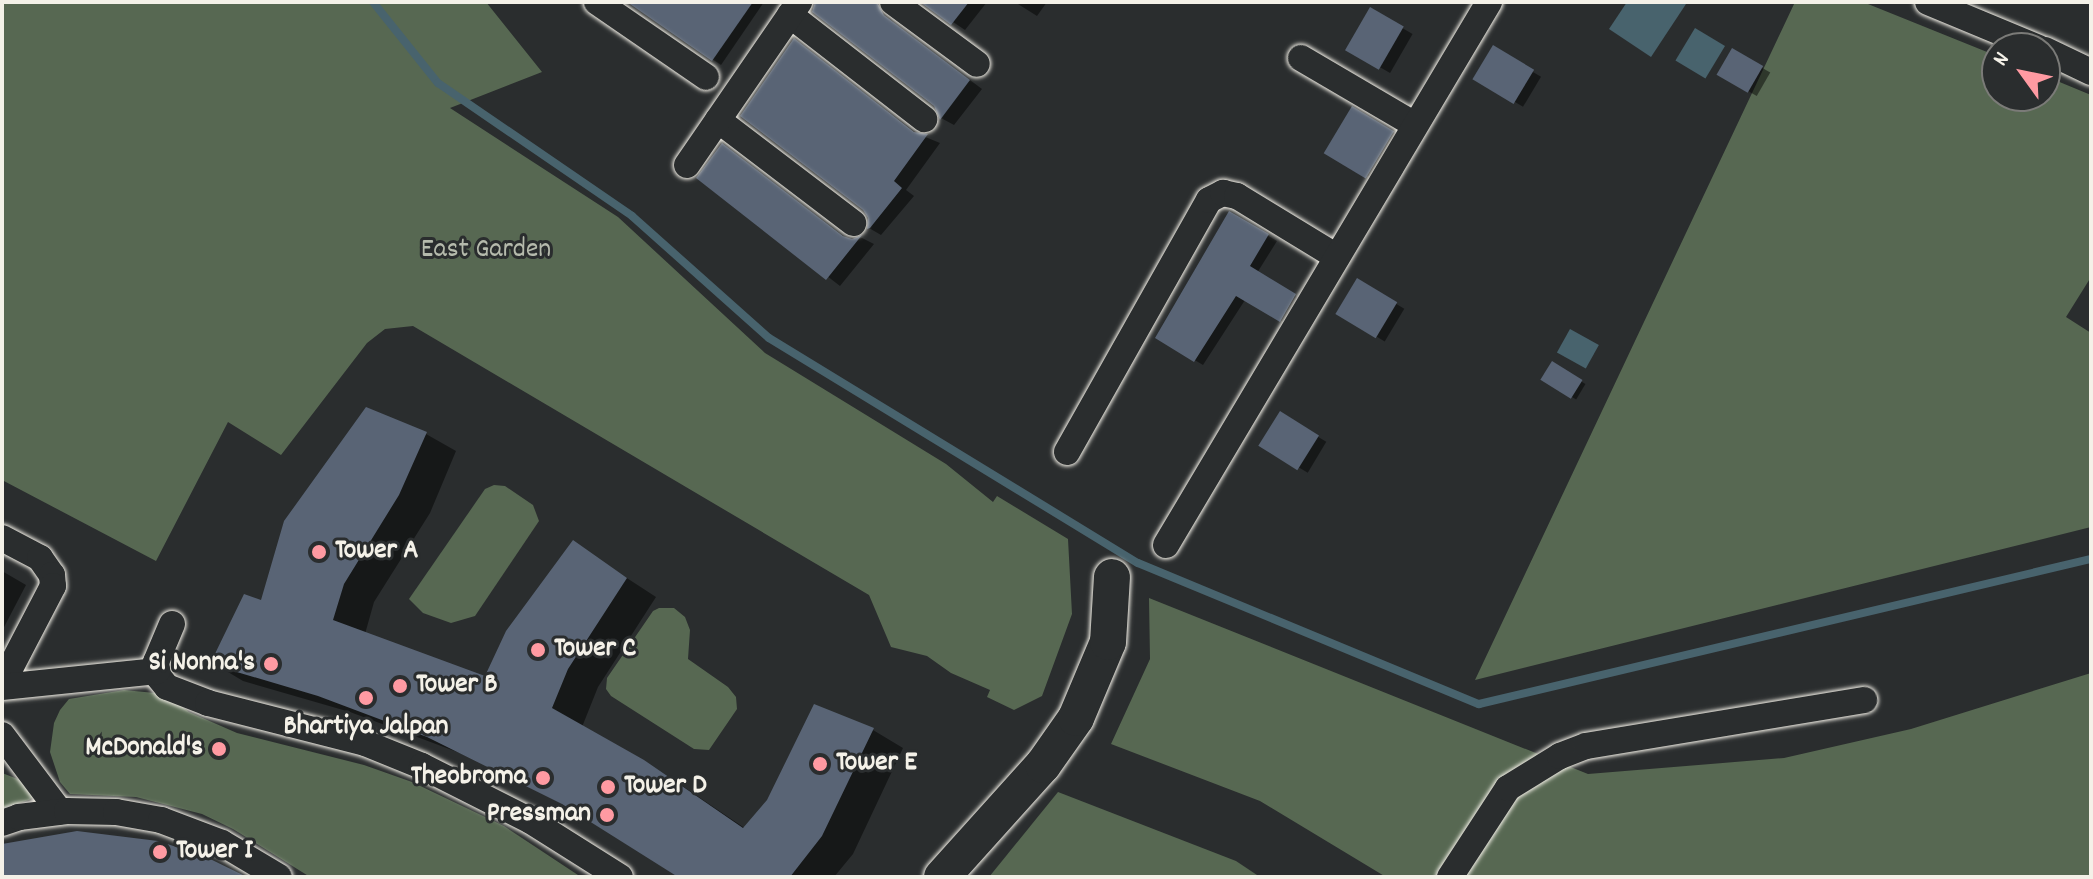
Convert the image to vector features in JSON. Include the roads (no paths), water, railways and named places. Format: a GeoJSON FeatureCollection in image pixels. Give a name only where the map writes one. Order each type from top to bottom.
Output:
{"type":"FeatureCollection","features":[{"type":"Feature","properties":{"kind":"street"},"geometry":{"type":"LineString","coordinates":[[597,2],[706,77]]}},
{"type":"Feature","properties":{"kind":"street"},"geometry":{"type":"LineString","coordinates":[[893,2],[977,64]]}},
{"type":"Feature","properties":{"kind":"street"},"geometry":{"type":"LineString","coordinates":[[1166,545],[1489,2]]}},
{"type":"Feature","properties":{"kind":"street"},"geometry":{"type":"LineString","coordinates":[[1928,2],[2000,32]]}},
{"type":"Feature","properties":{"kind":"street"},"geometry":{"type":"LineString","coordinates":[[687,165],[794,9],[924,119]]}},
{"type":"Feature","properties":{"kind":"street"},"geometry":{"type":"LineString","coordinates":[[1301,58],[1415,125]]}},
{"type":"Feature","properties":{"kind":"street"},"geometry":{"type":"LineString","coordinates":[[2061,58],[2091,72]]}},
{"type":"Feature","properties":{"kind":"street"},"geometry":{"type":"LineString","coordinates":[[718,120],[853,223]]}},
{"type":"Feature","properties":{"kind":"street"},"geometry":{"type":"LineString","coordinates":[[1067,452],[1209,200],[1223,193],[1237,196],[1337,257]]}},
{"type":"Feature","properties":{"kind":"street"},"geometry":{"type":"LineString","coordinates":[[2,538],[40,558],[52,575],[53,586],[2,685]]}},
{"type":"Feature","properties":{"kind":"street"},"geometry":{"type":"LineString","coordinates":[[942,877],[1043,765],[1076,718],[1108,642],[1112,577]]}},
{"type":"Feature","properties":{"kind":"street"},"geometry":{"type":"LineString","coordinates":[[172,624],[156,662],[157,671],[167,687],[208,703],[365,743],[422,766],[531,821],[620,877]]}},
{"type":"Feature","properties":{"kind":"street"},"geometry":{"type":"LineString","coordinates":[[2,685],[157,671]]}},
{"type":"Feature","properties":{"kind":"street"},"geometry":{"type":"LineString","coordinates":[[1450,877],[1508,788],[1560,756],[1586,746],[1864,700]]}},
{"type":"Feature","properties":{"kind":"street"},"geometry":{"type":"LineString","coordinates":[[2,735],[60,812]]}},
{"type":"Feature","properties":{"kind":"street"},"geometry":{"type":"LineString","coordinates":[[2,823],[19,817],[60,812],[116,812],[161,820],[222,843],[279,877]]}},
{"type":"Feature","properties":{"kind":"water"},"geometry":{"type":"Polygon","coordinates":[[[1627,2],[1686,4],[1651,57],[1609,29],[1627,2]]]}},
{"type":"Feature","properties":{"kind":"water"},"geometry":{"type":"Polygon","coordinates":[[[1695,28],[1725,46],[1705,79],[1675,61],[1695,28]]]}},
{"type":"Feature","properties":{"kind":"water"},"geometry":{"type":"Polygon","coordinates":[[[1570,329],[1599,345],[1586,369],[1557,353],[1570,329]]]}},
{"type":"Feature","properties":{"kind":"waterway"},"geometry":{"type":"LineString","coordinates":[[373,2],[438,83],[632,216],[769,338],[1138,563],[1479,704],[2091,559]]}},
{"type":"Feature","properties":{"kind":"place","name":"Tower A"},"geometry":{"type":"Point","coordinates":[319,552]}},
{"type":"Feature","properties":{"kind":"place","name":"Tower C"},"geometry":{"type":"Point","coordinates":[538,650]}},
{"type":"Feature","properties":{"kind":"place","name":"Si Nonna's"},"geometry":{"type":"Point","coordinates":[271,664]}},
{"type":"Feature","properties":{"kind":"place","name":"Tower B"},"geometry":{"type":"Point","coordinates":[400,686]}},
{"type":"Feature","properties":{"kind":"place","name":"Bhartiya Jalpan"},"geometry":{"type":"Point","coordinates":[366,698]}},
{"type":"Feature","properties":{"kind":"place","name":"McDonald's"},"geometry":{"type":"Point","coordinates":[219,749]}},
{"type":"Feature","properties":{"kind":"place","name":"Tower E"},"geometry":{"type":"Point","coordinates":[820,764]}},
{"type":"Feature","properties":{"kind":"place","name":"Theobroma"},"geometry":{"type":"Point","coordinates":[543,778]}},
{"type":"Feature","properties":{"kind":"place","name":"Tower D"},"geometry":{"type":"Point","coordinates":[608,787]}},
{"type":"Feature","properties":{"kind":"place","name":"Pressman"},"geometry":{"type":"Point","coordinates":[607,815]}},
{"type":"Feature","properties":{"kind":"place","name":"Tower I"},"geometry":{"type":"Point","coordinates":[160,852]}},
{"type":"Feature","properties":{"kind":"park label","name":"East Garden"},"geometry":{"type":"Point","coordinates":[486,251]}}]}
